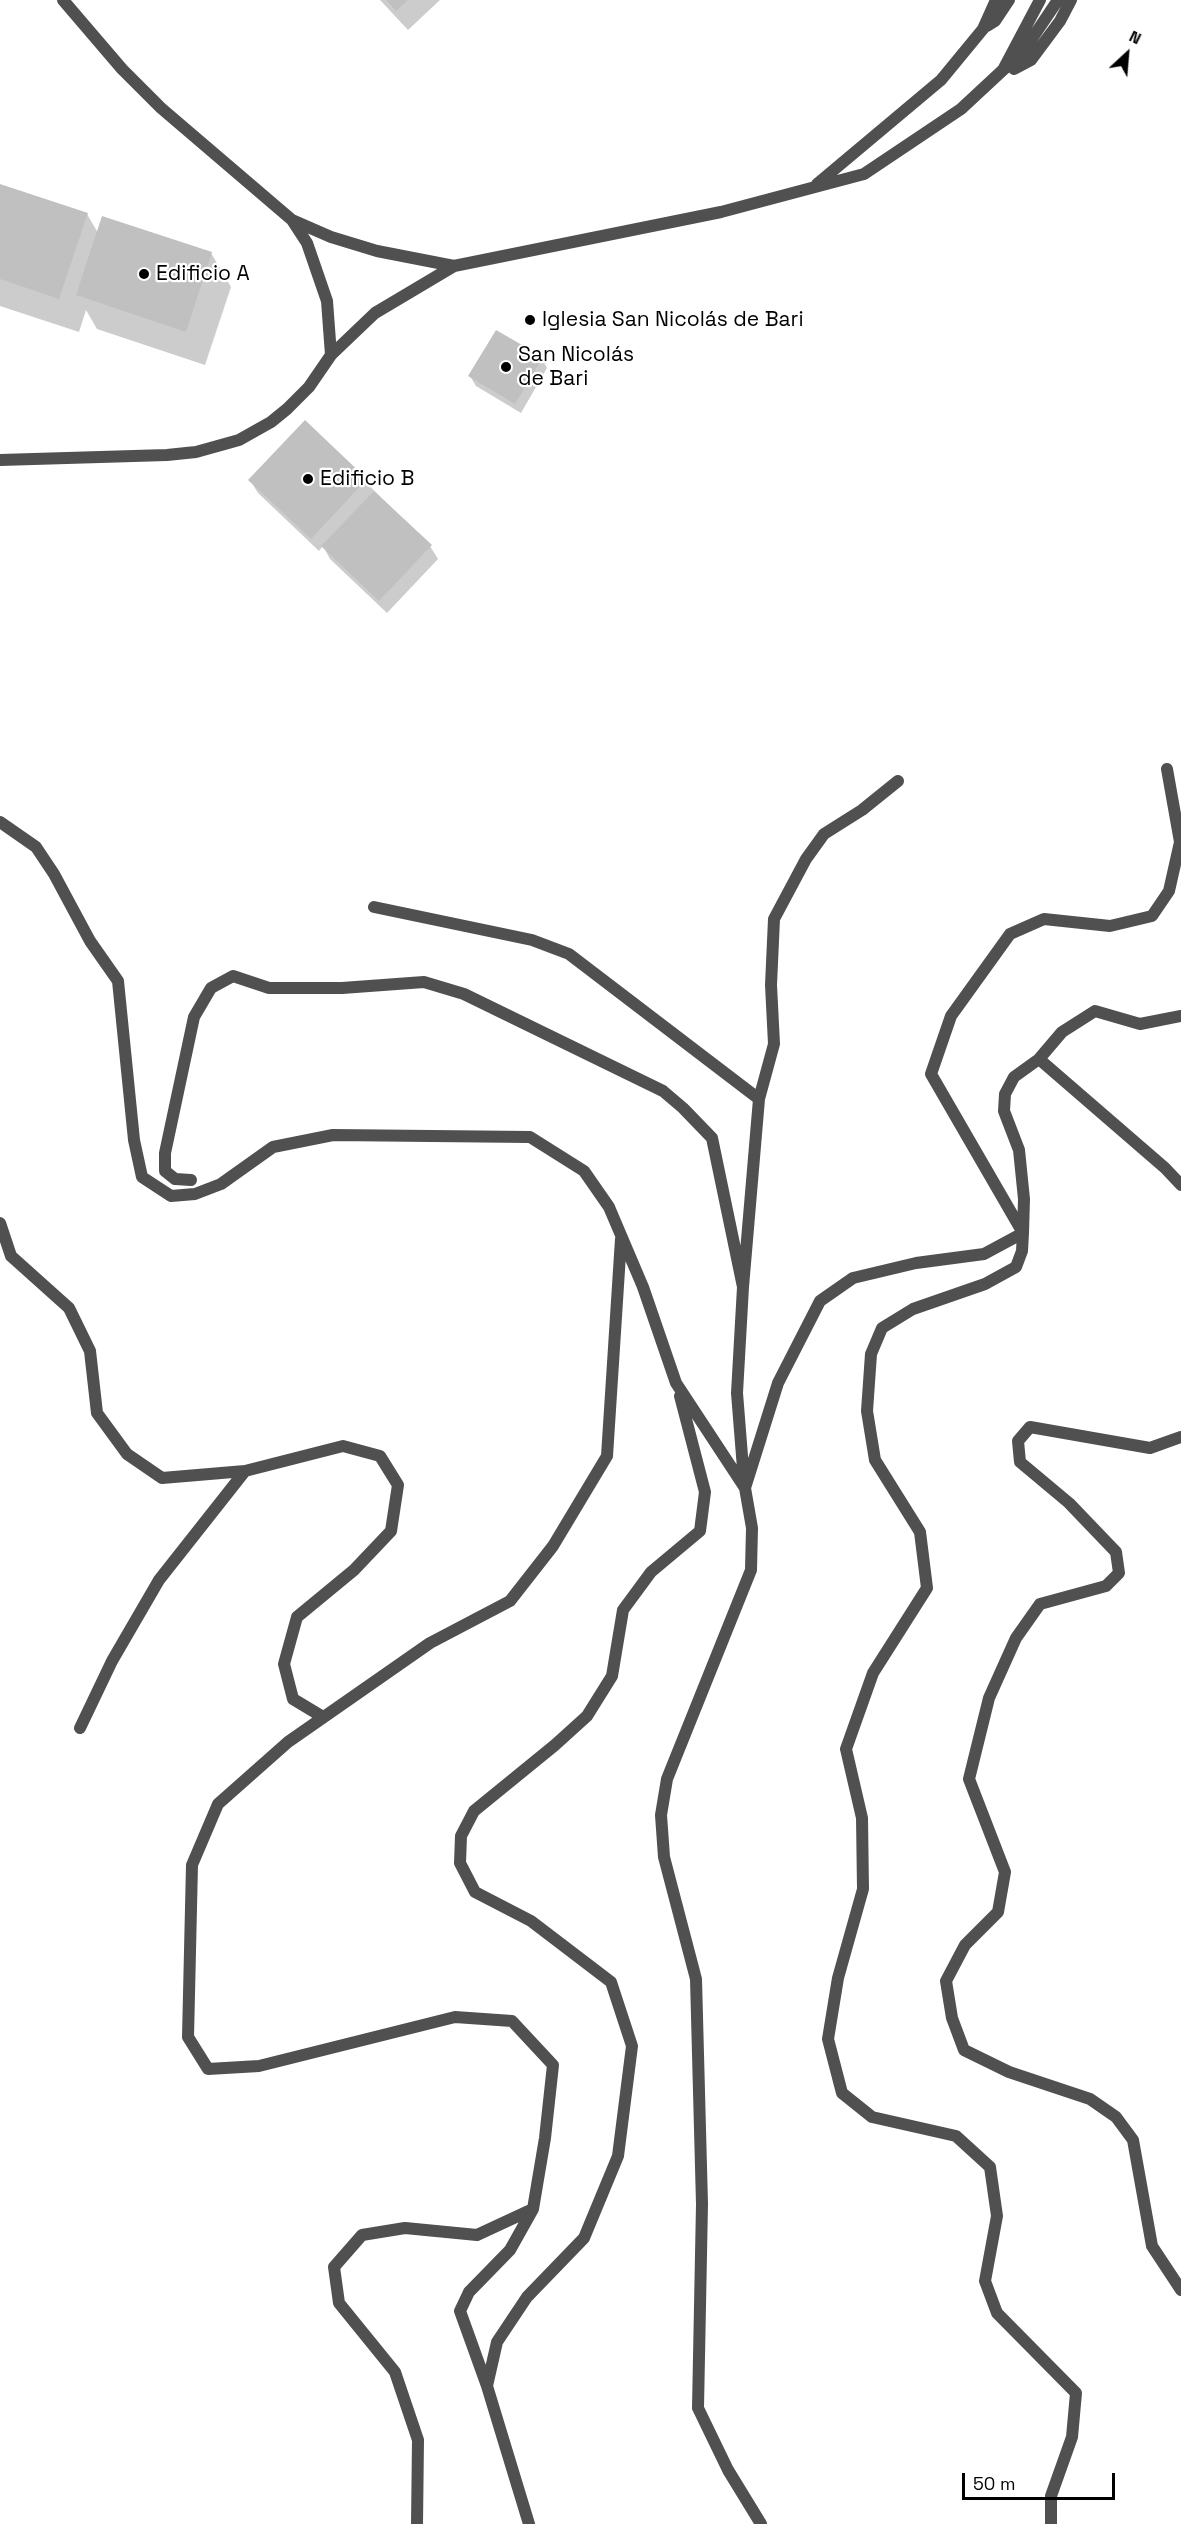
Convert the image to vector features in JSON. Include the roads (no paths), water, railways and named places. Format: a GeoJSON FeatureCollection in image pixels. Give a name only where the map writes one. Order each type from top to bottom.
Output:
{"type":"FeatureCollection","features":[{"type":"Feature","properties":{"kind":"street"},"geometry":{"type":"LineString","coordinates":[[63,0],[122,69],[161,108],[292,220],[307,243],[327,301],[331,355]]}},
{"type":"Feature","properties":{"kind":"street"},"geometry":{"type":"LineString","coordinates":[[814,186],[918,102],[960,59],[983,29],[996,0]]}},
{"type":"Feature","properties":{"kind":"street"},"geometry":{"type":"LineString","coordinates":[[983,29],[995,21],[1009,0]]}},
{"type":"Feature","properties":{"kind":"street"},"geometry":{"type":"LineString","coordinates":[[1004,69],[1040,0]]}},
{"type":"Feature","properties":{"kind":"street"},"geometry":{"type":"LineString","coordinates":[[0,460],[167,455],[196,452],[238,440],[271,422],[287,409],[309,387],[331,355],[375,313],[454,266],[721,212],[864,174],[961,109],[1021,56],[1058,0]]}},
{"type":"Feature","properties":{"kind":"street"},"geometry":{"type":"LineString","coordinates":[[1004,69],[1013,69],[1031,60],[1060,21],[1071,0]]}},
{"type":"Feature","properties":{"kind":"street"},"geometry":{"type":"LineString","coordinates":[[292,220],[331,237],[376,251],[454,266]]}},
{"type":"Feature","properties":{"kind":"street"},"geometry":{"type":"LineString","coordinates":[[1023,1233],[931,1074],[951,1016],[1010,934],[1044,919],[1110,926],[1152,916],[1169,891],[1180,842],[1167,769]]}},
{"type":"Feature","properties":{"kind":"street"},"geometry":{"type":"LineString","coordinates":[[761,2524],[728,2469],[698,2408],[702,2204],[696,1979],[664,1857],[661,1815],[667,1779],[751,1570],[752,1528],[745,1488],[737,1393],[743,1287],[759,1099],[774,1044],[771,985],[774,919],[806,859],[824,834],[862,810],[898,781]]}},
{"type":"Feature","properties":{"kind":"street"},"geometry":{"type":"LineString","coordinates":[[0,822],[36,847],[54,874],[90,941],[118,981],[134,1140],[142,1177],[171,1196],[195,1194],[221,1184],[273,1147],[333,1135],[530,1137],[584,1171],[609,1208],[643,1287],[676,1383],[705,1492],[700,1531],[651,1572],[623,1610],[612,1676],[587,1716],[555,1745],[474,1810],[461,1836],[460,1863],[475,1892],[531,1921],[611,1982],[632,2046],[618,2156],[584,2238],[527,2297],[497,2342],[487,2386]]}},
{"type":"Feature","properties":{"kind":"street"},"geometry":{"type":"LineString","coordinates":[[374,907],[531,940],[569,954],[759,1099]]}},
{"type":"Feature","properties":{"kind":"street"},"geometry":{"type":"LineString","coordinates":[[191,1180],[175,1179],[165,1171],[165,1153],[194,1017],[211,988],[233,976],[269,988],[342,988],[424,982],[464,994],[663,1091],[683,1108],[712,1138],[743,1287]]}},
{"type":"Feature","properties":{"kind":"street"},"geometry":{"type":"LineString","coordinates":[[1051,2524],[1052,2496],[1072,2437],[1076,2393],[997,2313],[985,2281],[997,2216],[990,2167],[956,2136],[872,2117],[842,2093],[828,2039],[838,1978],[863,1890],[862,1818],[846,1749],[873,1673],[927,1588],[920,1532],[875,1460],[867,1411],[871,1354],[882,1328],[905,1313],[985,1284],[1016,1267],[1022,1251],[1024,1199],[1019,1150],[1004,1111],[1005,1094],[1014,1077],[1039,1059],[1062,1032],[1095,1011],[1140,1024],[1181,1016]]}},
{"type":"Feature","properties":{"kind":"street"},"geometry":{"type":"LineString","coordinates":[[1039,1059],[1165,1168],[1181,1185]]}},
{"type":"Feature","properties":{"kind":"street"},"geometry":{"type":"LineString","coordinates":[[0,1222],[11,1256],[69,1308],[90,1351],[98,1413],[127,1454],[162,1478],[245,1471],[343,1446],[380,1456],[398,1485],[391,1531],[354,1570],[297,1617],[284,1664],[293,1698],[323,1717]]}},
{"type":"Feature","properties":{"kind":"street"},"geometry":{"type":"LineString","coordinates":[[745,1488],[777,1383],[820,1300],[853,1278],[916,1263],[984,1254],[1023,1233]]}},
{"type":"Feature","properties":{"kind":"street"},"geometry":{"type":"LineString","coordinates":[[529,2524],[487,2386],[460,2311],[469,2292],[510,2250],[533,2209],[545,2138],[553,2065],[512,2021],[455,2017],[259,2066],[208,2069],[188,2037],[192,1865],[218,1804],[288,1742],[430,1643],[510,1601],[553,1546],[607,1456],[622,1237]]}},
{"type":"Feature","properties":{"kind":"street"},"geometry":{"type":"LineString","coordinates":[[676,1383],[745,1488]]}},
{"type":"Feature","properties":{"kind":"street"},"geometry":{"type":"LineString","coordinates":[[1181,1437],[1150,1448],[1030,1427],[1018,1441],[1020,1462],[1069,1503],[1116,1552],[1119,1573],[1106,1586],[1040,1604],[1016,1638],[989,1698],[969,1779],[1005,1872],[998,1912],[965,1945],[946,1981],[952,2018],[964,2050],[1009,2072],[1090,2099],[1116,2117],[1133,2140],[1152,2246],[1181,2290]]}},
{"type":"Feature","properties":{"kind":"street"},"geometry":{"type":"LineString","coordinates":[[80,1728],[112,1661],[159,1580],[245,1471]]}},
{"type":"Feature","properties":{"kind":"street"},"geometry":{"type":"LineString","coordinates":[[417,2524],[418,2440],[395,2372],[339,2303],[334,2267],[362,2235],[405,2228],[477,2235],[533,2209]]}},
{"type":"Feature","properties":{"kind":"place","name":"Edificio A"},"geometry":{"type":"Point","coordinates":[144,274]}},
{"type":"Feature","properties":{"kind":"place","name":"Iglesia San Nicolás de Bari"},"geometry":{"type":"Point","coordinates":[530,320]}},
{"type":"Feature","properties":{"kind":"place","name":"San Nicolás de Bari"},"geometry":{"type":"Point","coordinates":[506,367]}},
{"type":"Feature","properties":{"kind":"place","name":"Edificio B"},"geometry":{"type":"Point","coordinates":[308,479]}}]}
